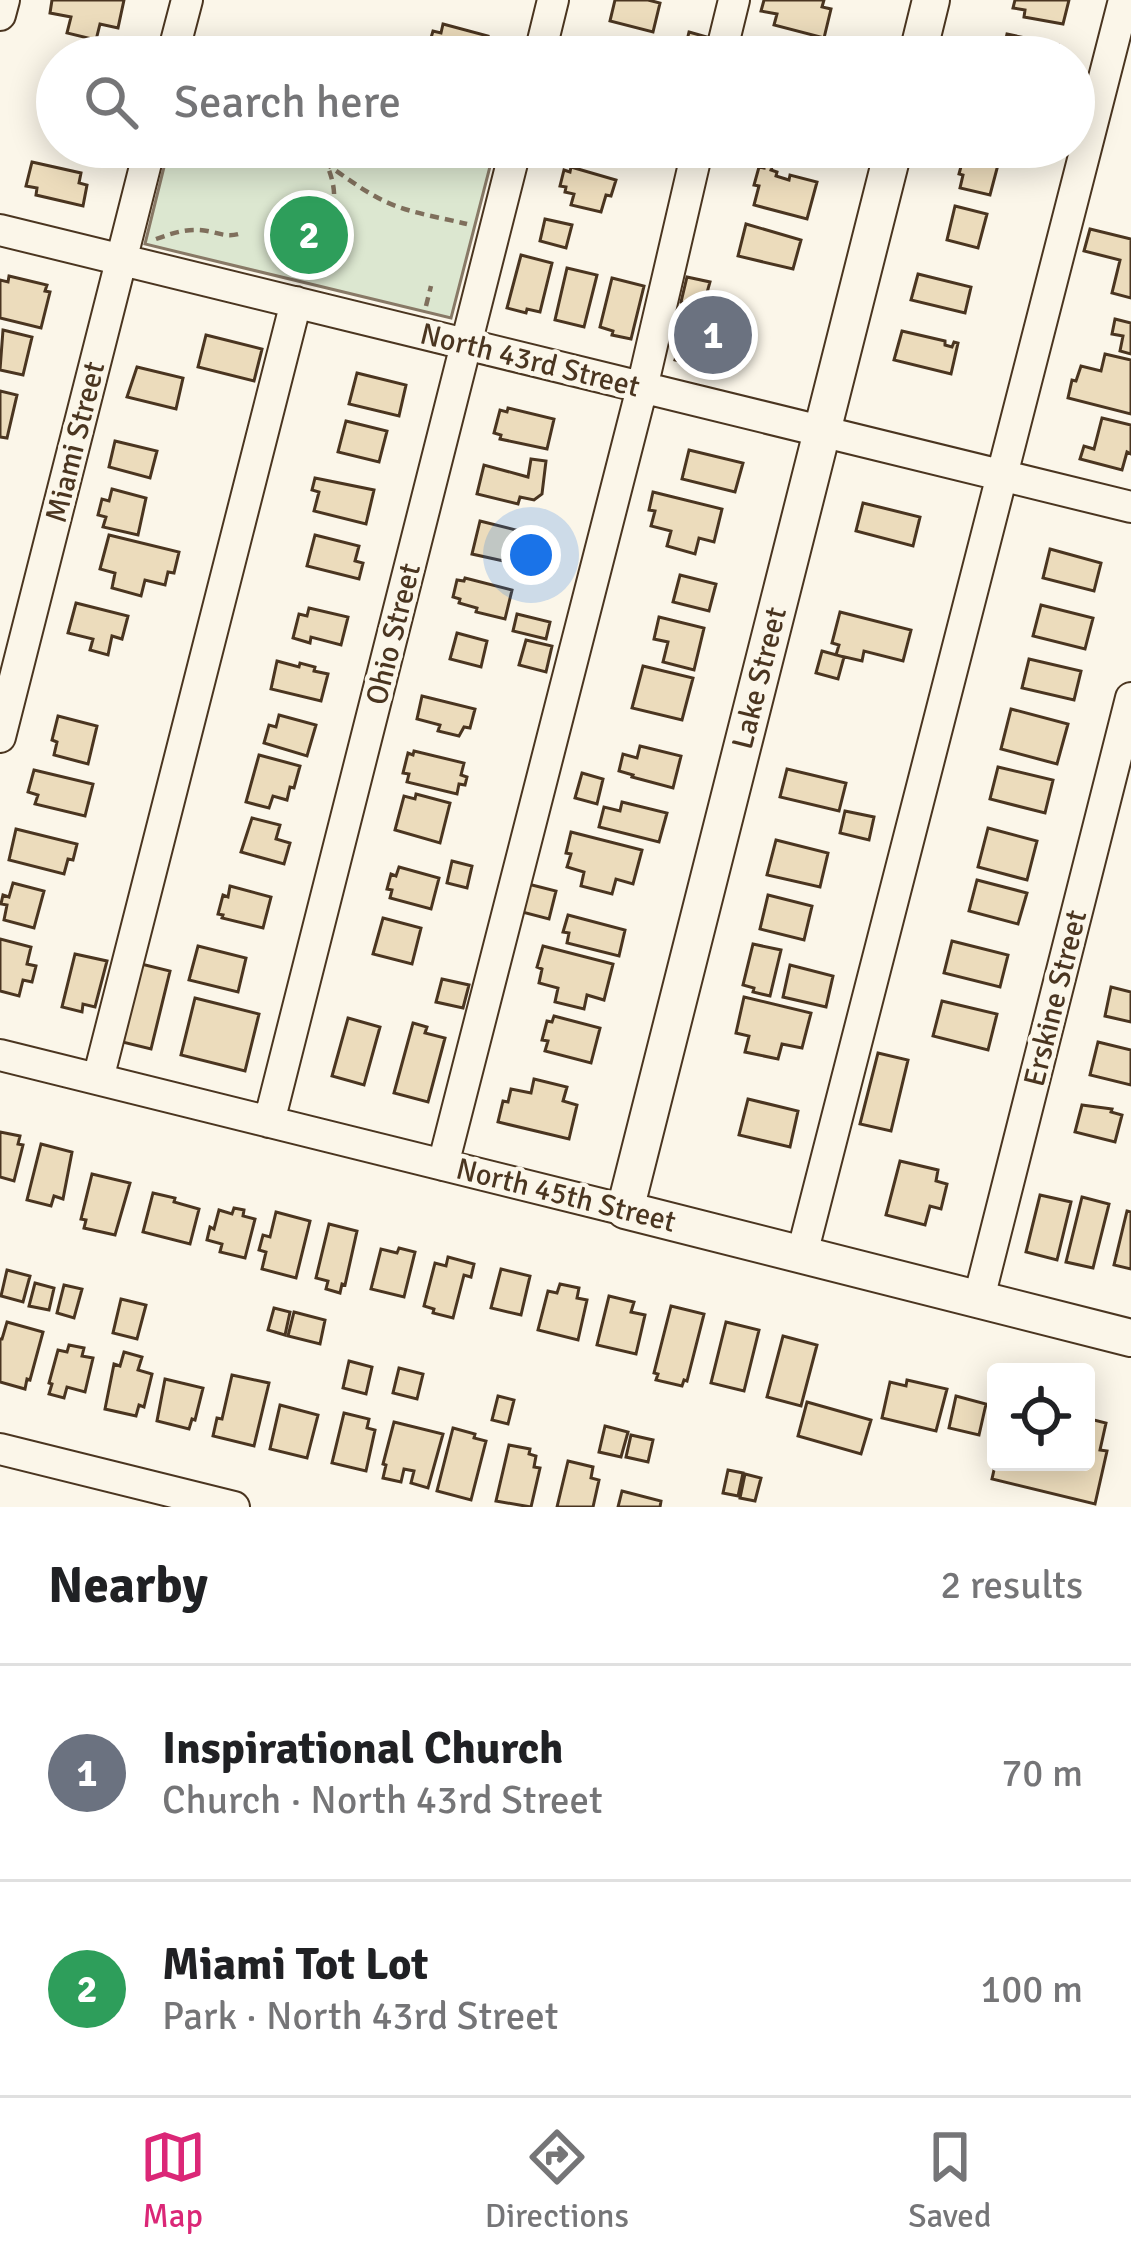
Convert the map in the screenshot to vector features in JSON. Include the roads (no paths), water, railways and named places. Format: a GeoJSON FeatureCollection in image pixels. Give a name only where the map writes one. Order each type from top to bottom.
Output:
{"type":"FeatureCollection","features":[{"type":"Feature","properties":{"kind":"main road"},"geometry":{"type":"LineString","coordinates":[[922,36],[931,0]]}},
{"type":"Feature","properties":{"kind":"main road","name":"Lake Street"},"geometry":{"type":"LineString","coordinates":[[626,1210],[889,168]]}},
{"type":"Feature","properties":{"kind":"main road","name":"North 45th Street"},"geometry":{"type":"LineString","coordinates":[[626,1210],[1131,1338]]}},
{"type":"Feature","properties":{"kind":"street"},"geometry":{"type":"LineString","coordinates":[[0,14],[4,0]]}},
{"type":"Feature","properties":{"kind":"street"},"geometry":{"type":"LineString","coordinates":[[178,36],[187,0]]}},
{"type":"Feature","properties":{"kind":"street"},"geometry":{"type":"LineString","coordinates":[[545,36],[554,0]]}},
{"type":"Feature","properties":{"kind":"street"},"geometry":{"type":"LineString","coordinates":[[725,36],[734,0]]}},
{"type":"Feature","properties":{"kind":"street"},"geometry":{"type":"LineString","coordinates":[[1095,114],[1124,0]]}},
{"type":"Feature","properties":{"kind":"street","name":"Miami Street"},"geometry":{"type":"LineString","coordinates":[[0,737],[133,252],[147,168]]}},
{"type":"Feature","properties":{"kind":"street","name":"Ohio Street"},"geometry":{"type":"LineString","coordinates":[[269,1122],[511,168]]}},
{"type":"Feature","properties":{"kind":"street"},"geometry":{"type":"LineString","coordinates":[[442,1165],[693,168]]}},
{"type":"Feature","properties":{"kind":"street"},"geometry":{"type":"LineString","coordinates":[[802,1254],[1081,168]]}},
{"type":"Feature","properties":{"kind":"street","name":"North 43rd Street"},"geometry":{"type":"LineString","coordinates":[[0,230],[133,252],[296,291],[466,344],[1131,507]]}},
{"type":"Feature","properties":{"kind":"street"},"geometry":{"type":"LineString","coordinates":[[98,1079],[296,291]]}},
{"type":"Feature","properties":{"kind":"street","name":"Erskine Street"},"geometry":{"type":"LineString","coordinates":[[980,1298],[1131,698]]}},
{"type":"Feature","properties":{"kind":"street","name":"North 45th Street"},"geometry":{"type":"LineString","coordinates":[[0,1055],[626,1210]]}},
{"type":"Feature","properties":{"kind":"street"},"geometry":{"type":"LineString","coordinates":[[0,1449],[234,1507]]}},
{"type":"Feature","properties":{"kind":"place","name":"Miami Tot Lot"},"geometry":{"type":"Point","coordinates":[309,235]}},
{"type":"Feature","properties":{"kind":"place","name":"Inspirational Church"},"geometry":{"type":"Point","coordinates":[713,335]}}]}
